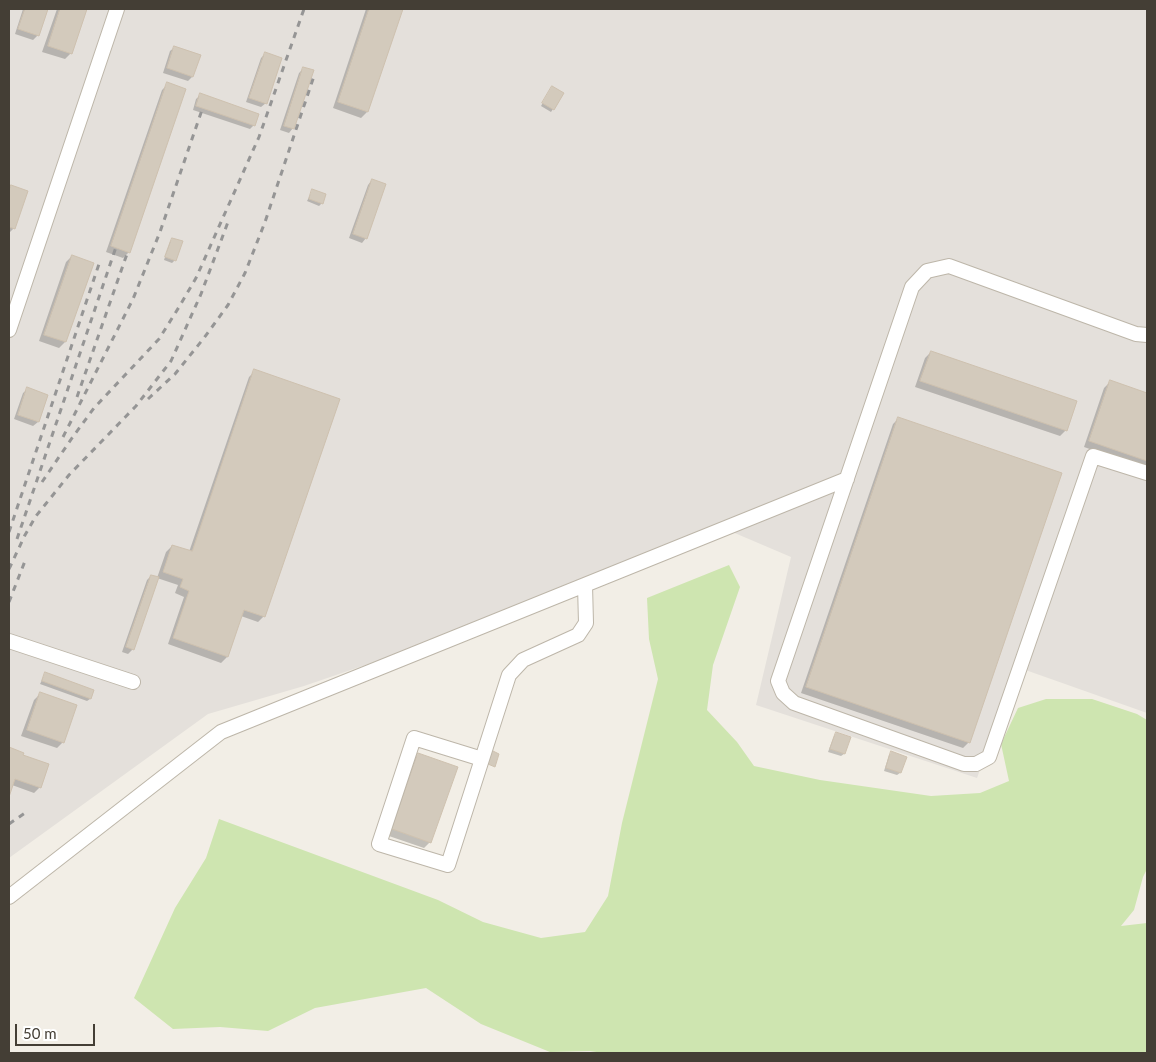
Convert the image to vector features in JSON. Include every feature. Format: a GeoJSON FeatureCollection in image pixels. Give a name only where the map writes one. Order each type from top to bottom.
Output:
{"type":"FeatureCollection","features":[{"type":"Feature","properties":{"kind":"lane"},"geometry":{"type":"LineString","coordinates":[[9,330],[117,9]]}},
{"type":"Feature","properties":{"kind":"lane"},"geometry":{"type":"LineString","coordinates":[[1147,334],[1136,334],[949,266],[927,271],[912,287],[778,681],[784,693],[794,702],[964,764],[976,764],[989,757],[1093,456],[1147,473]]}},
{"type":"Feature","properties":{"kind":"lane"},"geometry":{"type":"LineString","coordinates":[[9,897],[221,732],[847,479]]}},
{"type":"Feature","properties":{"kind":"lane"},"geometry":{"type":"LineString","coordinates":[[482,759],[414,738],[379,844],[448,865],[509,675],[523,660],[578,635],[586,623],[585,585]]}},
{"type":"Feature","properties":{"kind":"lane"},"geometry":{"type":"LineString","coordinates":[[9,641],[133,682]]}},
{"type":"Feature","properties":{"kind":"shaded area"},"geometry":{"type":"Polygon","coordinates":[[[9,9],[1147,9],[1147,713],[1017,667],[977,778],[756,705],[791,557],[730,531],[488,623],[304,686],[208,714],[9,858],[9,9]]]}},
{"type":"Feature","properties":{"kind":"green space"},"geometry":{"type":"Polygon","coordinates":[[[729,565],[740,587],[713,665],[707,710],[737,742],[754,766],[820,780],[931,796],[980,793],[1009,781],[1001,744],[1018,708],[1046,699],[1092,699],[1137,714],[1147,720],[1147,869],[1134,910],[1121,926],[1147,923],[1147,1053],[550,1052],[481,1024],[426,988],[315,1008],[268,1031],[220,1027],[173,1029],[134,998],[175,908],[206,858],[219,819],[438,900],[483,922],[541,938],[585,932],[608,896],[622,823],[658,679],[649,639],[647,598],[729,565]]]}},
{"type":"Feature","properties":{"kind":"building"},"geometry":{"type":"Polygon","coordinates":[[[25,9],[48,9],[39,36],[18,29],[25,9]]]}},
{"type":"Feature","properties":{"kind":"building"},"geometry":{"type":"Polygon","coordinates":[[[60,9],[87,9],[72,54],[48,46],[60,9]]]}},
{"type":"Feature","properties":{"kind":"building"},"geometry":{"type":"Polygon","coordinates":[[[369,9],[403,9],[368,112],[338,102],[369,9]]]}},
{"type":"Feature","properties":{"kind":"building"},"geometry":{"type":"Polygon","coordinates":[[[174,46],[201,55],[193,77],[167,68],[174,46]]]}},
{"type":"Feature","properties":{"kind":"building"},"geometry":{"type":"Polygon","coordinates":[[[265,52],[282,58],[267,104],[249,98],[265,52]]]}},
{"type":"Feature","properties":{"kind":"building"},"geometry":{"type":"Polygon","coordinates":[[[303,67],[314,70],[294,129],[284,126],[303,67]]]}},
{"type":"Feature","properties":{"kind":"building"},"geometry":{"type":"Polygon","coordinates":[[[167,82],[186,89],[130,253],[111,246],[167,82]]]}},
{"type":"Feature","properties":{"kind":"building"},"geometry":{"type":"Polygon","coordinates":[[[552,86],[564,93],[554,110],[542,103],[552,86]]]}},
{"type":"Feature","properties":{"kind":"building"},"geometry":{"type":"Polygon","coordinates":[[[200,93],[259,114],[255,126],[196,106],[200,93]]]}},
{"type":"Feature","properties":{"kind":"building"},"geometry":{"type":"Polygon","coordinates":[[[372,179],[386,184],[367,239],[353,234],[372,179]]]}},
{"type":"Feature","properties":{"kind":"building"},"geometry":{"type":"Polygon","coordinates":[[[11,185],[28,191],[15,229],[9,227],[9,191],[11,185]]]}},
{"type":"Feature","properties":{"kind":"building"},"geometry":{"type":"Polygon","coordinates":[[[312,189],[326,194],[323,204],[309,199],[312,189]]]}},
{"type":"Feature","properties":{"kind":"building"},"geometry":{"type":"Polygon","coordinates":[[[172,238],[183,241],[176,261],[165,257],[172,238]]]}},
{"type":"Feature","properties":{"kind":"building"},"geometry":{"type":"Polygon","coordinates":[[[72,255],[94,263],[66,342],[44,335],[72,255]]]}},
{"type":"Feature","properties":{"kind":"building"},"geometry":{"type":"Polygon","coordinates":[[[931,351],[1077,401],[1067,431],[920,381],[931,351]]]}},
{"type":"Feature","properties":{"kind":"building"},"geometry":{"type":"Polygon","coordinates":[[[254,369],[340,399],[265,617],[244,610],[228,657],[173,638],[189,591],[180,587],[183,579],[163,572],[172,545],[192,551],[254,369]]]}},
{"type":"Feature","properties":{"kind":"building"},"geometry":{"type":"Polygon","coordinates":[[[1110,380],[1147,393],[1147,461],[1089,441],[1110,380]]]}},
{"type":"Feature","properties":{"kind":"building"},"geometry":{"type":"Polygon","coordinates":[[[27,387],[48,395],[39,422],[18,415],[27,387]]]}},
{"type":"Feature","properties":{"kind":"building"},"geometry":{"type":"Polygon","coordinates":[[[898,417],[1062,473],[970,743],[806,687],[898,417]]]}},
{"type":"Feature","properties":{"kind":"building"},"geometry":{"type":"Polygon","coordinates":[[[151,575],[159,577],[134,650],[126,647],[151,575]]]}},
{"type":"Feature","properties":{"kind":"building"},"geometry":{"type":"Polygon","coordinates":[[[45,672],[94,690],[91,699],[42,681],[45,672]]]}},
{"type":"Feature","properties":{"kind":"building"},"geometry":{"type":"Polygon","coordinates":[[[40,692],[77,705],[64,743],[27,730],[40,692]]]}},
{"type":"Feature","properties":{"kind":"building"},"geometry":{"type":"Polygon","coordinates":[[[836,732],[851,737],[845,754],[830,749],[836,732]]]}},
{"type":"Feature","properties":{"kind":"building"},"geometry":{"type":"Polygon","coordinates":[[[9,747],[24,753],[23,755],[49,764],[41,788],[15,779],[9,797],[9,747]]]}},
{"type":"Feature","properties":{"kind":"building"},"geometry":{"type":"Polygon","coordinates":[[[493,751],[499,754],[495,767],[488,764],[493,751]]]}},
{"type":"Feature","properties":{"kind":"building"},"geometry":{"type":"Polygon","coordinates":[[[891,751],[907,757],[901,773],[886,768],[891,751]]]}},
{"type":"Feature","properties":{"kind":"building"},"geometry":{"type":"Polygon","coordinates":[[[418,753],[458,767],[431,843],[392,829],[418,753]]]}},
{"type":"Feature","properties":{"kind":"railway"},"geometry":{"type":"LineString","coordinates":[[42,482],[94,408],[159,339],[196,278],[259,137],[304,9]]}},
{"type":"Feature","properties":{"kind":"railway"},"geometry":{"type":"LineString","coordinates":[[148,399],[175,374],[204,338],[228,305],[245,273],[265,222],[314,76]]}},
{"type":"Feature","properties":{"kind":"railway"},"geometry":{"type":"LineString","coordinates":[[63,437],[133,299],[160,232],[203,107]]}},
{"type":"Feature","properties":{"kind":"railway"},"geometry":{"type":"LineString","coordinates":[[9,569],[36,516],[69,475],[136,406],[171,361],[201,294],[228,222]]}},
{"type":"Feature","properties":{"kind":"railway"},"geometry":{"type":"LineString","coordinates":[[17,539],[116,247]]}},
{"type":"Feature","properties":{"kind":"railway"},"geometry":{"type":"LineString","coordinates":[[77,397],[128,251]]}},
{"type":"Feature","properties":{"kind":"railway"},"geometry":{"type":"LineString","coordinates":[[9,532],[100,261]]}},
{"type":"Feature","properties":{"kind":"railway"},"geometry":{"type":"LineString","coordinates":[[9,602],[25,561]]}},
{"type":"Feature","properties":{"kind":"railway"},"geometry":{"type":"LineString","coordinates":[[9,824],[25,813]]}}]}
